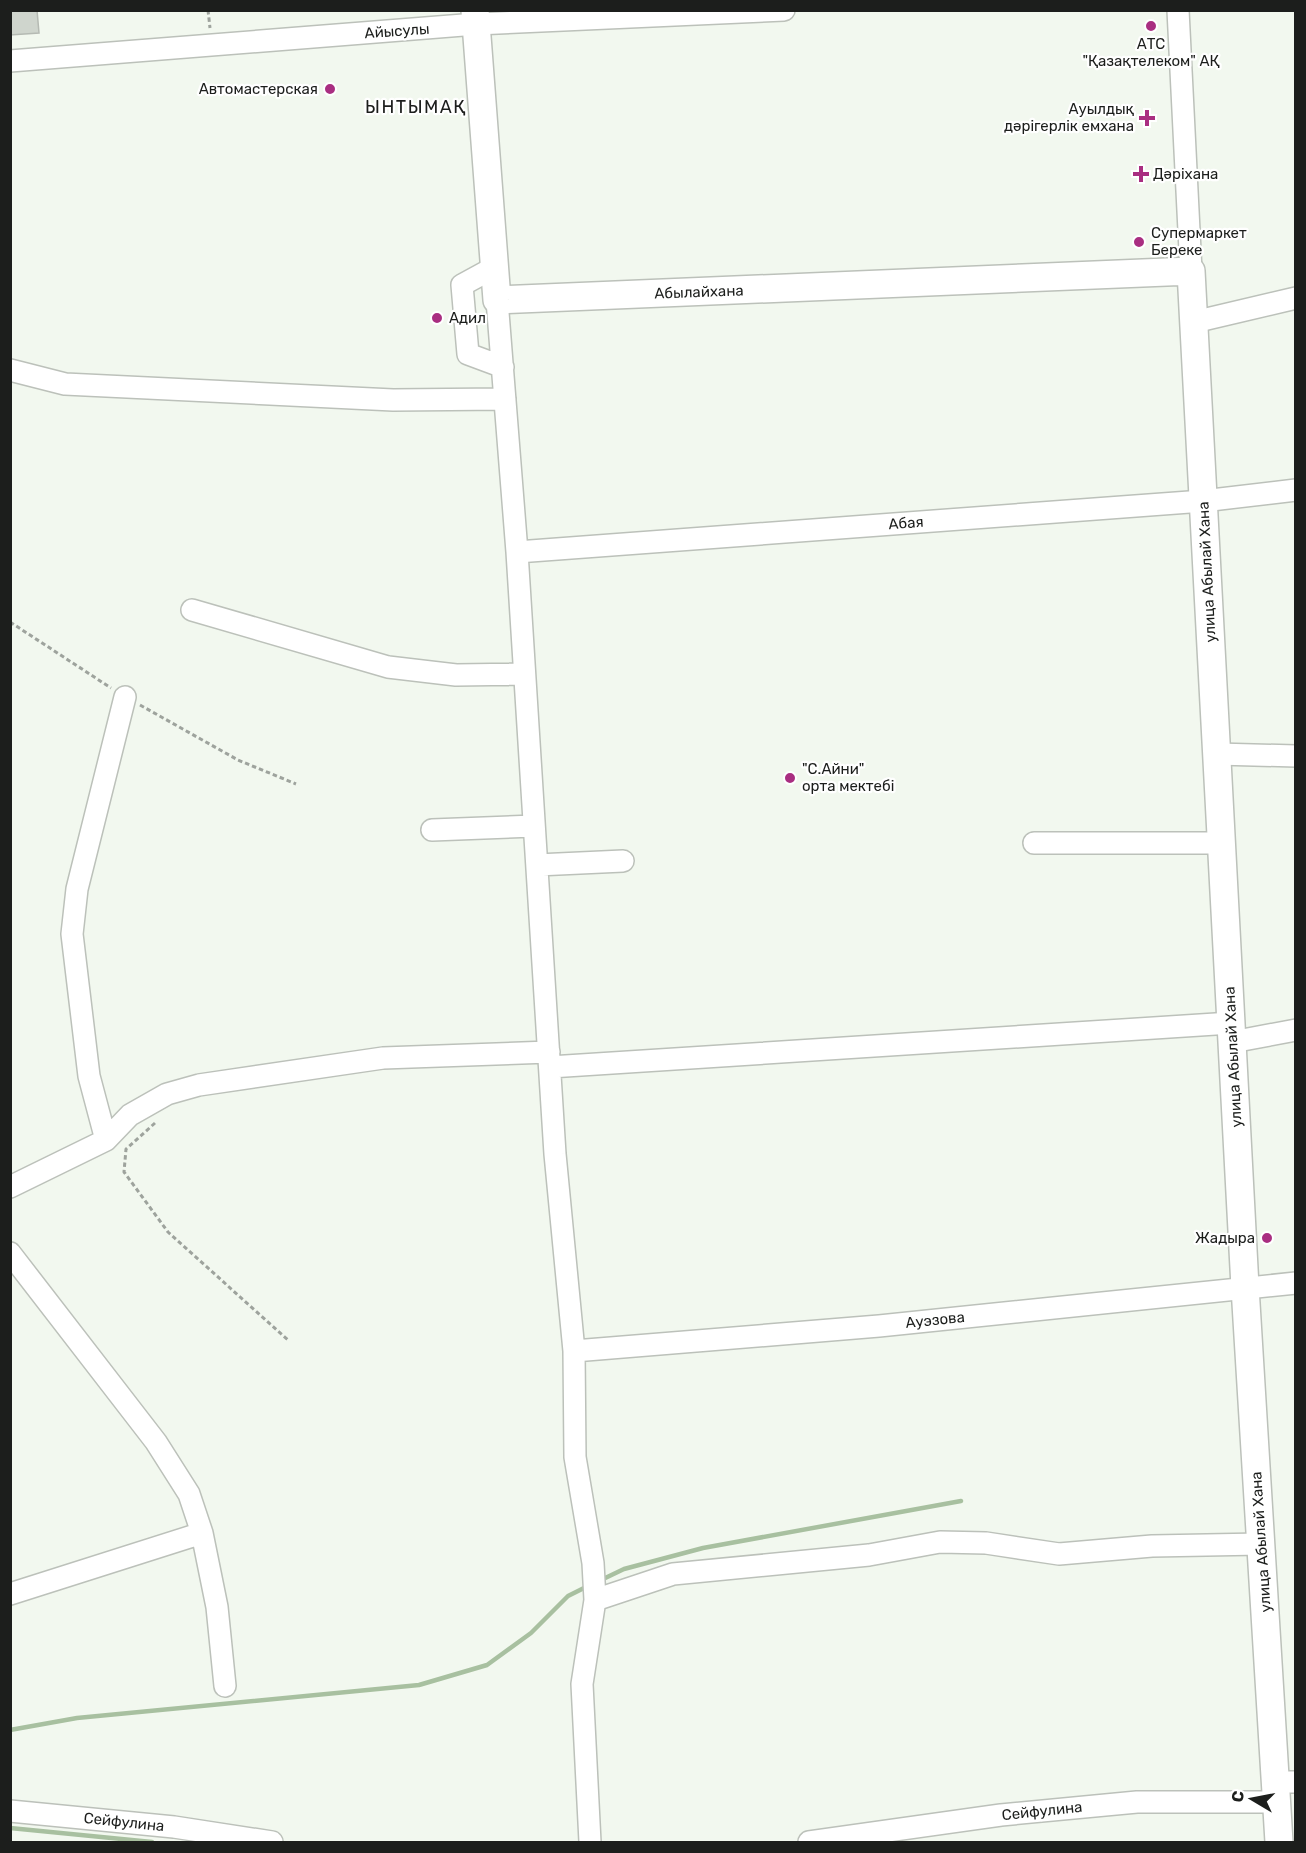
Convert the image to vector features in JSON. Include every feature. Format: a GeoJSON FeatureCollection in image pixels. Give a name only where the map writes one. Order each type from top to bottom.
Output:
{"type":"FeatureCollection","features":[{"type":"Feature","properties":{"kind":"main road"},"geometry":{"type":"LineString","coordinates":[[475,17],[497,300]]}},
{"type":"Feature","properties":{"kind":"main road","name":"Абылайхана"},"geometry":{"type":"LineString","coordinates":[[497,300],[1191,271]]}},
{"type":"Feature","properties":{"kind":"main road","name":"улица Абылай Хана"},"geometry":{"type":"LineString","coordinates":[[1191,271],[1245,1287],[1261,1544],[1282,1789],[1278,1842]]}},
{"type":"Feature","properties":{"kind":"street","name":"Айысулы"},"geometry":{"type":"LineString","coordinates":[[10,61],[475,17],[784,10]]}},
{"type":"Feature","properties":{"kind":"street"},"geometry":{"type":"LineString","coordinates":[[1178,10],[1191,271]]}},
{"type":"Feature","properties":{"kind":"street"},"geometry":{"type":"LineString","coordinates":[[495,267],[462,285],[468,354],[503,367]]}},
{"type":"Feature","properties":{"kind":"street"},"geometry":{"type":"LineString","coordinates":[[1194,322],[1296,298]]}},
{"type":"Feature","properties":{"kind":"street"},"geometry":{"type":"LineString","coordinates":[[497,300],[517,552],[555,1154],[574,1352],[575,1457],[592,1563],[595,1600],[582,1684],[590,1842]]}},
{"type":"Feature","properties":{"kind":"street"},"geometry":{"type":"LineString","coordinates":[[10,370],[65,384],[393,400],[505,399]]}},
{"type":"Feature","properties":{"kind":"street","name":"Абая"},"geometry":{"type":"LineString","coordinates":[[517,552],[1203,501],[1296,490]]}},
{"type":"Feature","properties":{"kind":"street"},"geometry":{"type":"LineString","coordinates":[[192,610],[388,667],[456,675],[525,674]]}},
{"type":"Feature","properties":{"kind":"street"},"geometry":{"type":"LineString","coordinates":[[106,1140],[89,1076],[72,934],[77,889],[125,697]]}},
{"type":"Feature","properties":{"kind":"street"},"geometry":{"type":"LineString","coordinates":[[1216,754],[1296,756]]}},
{"type":"Feature","properties":{"kind":"street"},"geometry":{"type":"LineString","coordinates":[[432,830],[534,826]]}},
{"type":"Feature","properties":{"kind":"street"},"geometry":{"type":"LineString","coordinates":[[1034,843],[1221,843]]}},
{"type":"Feature","properties":{"kind":"street"},"geometry":{"type":"LineString","coordinates":[[537,865],[624,861]]}},
{"type":"Feature","properties":{"kind":"street"},"geometry":{"type":"LineString","coordinates":[[10,1187],[106,1140],[130,1115],[167,1094],[199,1085],[383,1058],[549,1060],[1296,1030]]}},
{"type":"Feature","properties":{"kind":"street"},"geometry":{"type":"LineString","coordinates":[[10,1253],[156,1442],[189,1494],[202,1533],[217,1607],[225,1686]]}},
{"type":"Feature","properties":{"kind":"street","name":"Ауэзова"},"geometry":{"type":"LineString","coordinates":[[574,1352],[879,1326],[1296,1283]]}},
{"type":"Feature","properties":{"kind":"street"},"geometry":{"type":"LineString","coordinates":[[10,1594],[202,1533]]}},
{"type":"Feature","properties":{"kind":"street"},"geometry":{"type":"LineString","coordinates":[[595,1600],[673,1574],[869,1555],[940,1542],[986,1544],[1059,1554],[1152,1546],[1261,1544]]}},
{"type":"Feature","properties":{"kind":"street","name":"Сейфулина"},"geometry":{"type":"LineString","coordinates":[[809,1842],[1001,1815],[1282,1789]]}},
{"type":"Feature","properties":{"kind":"street","name":"Сейфулина"},"geometry":{"type":"LineString","coordinates":[[10,1811],[174,1835],[272,1842]]}},
{"type":"Feature","properties":{"kind":"path"},"geometry":{"type":"LineString","coordinates":[[10,622],[125,697],[238,760],[296,784]]}},
{"type":"Feature","properties":{"kind":"path"},"geometry":{"type":"LineString","coordinates":[[167,1094],[158,1120],[126,1149],[123,1172],[168,1232],[290,1341]]}},
{"type":"Feature","properties":{"kind":"building"},"geometry":{"type":"Polygon","coordinates":[[[10,10],[37,10],[39,33],[10,35],[10,10]]]}},
{"type":"Feature","properties":{"kind":"waterway"},"geometry":{"type":"LineString","coordinates":[[599,1581],[624,1569],[703,1548],[961,1501]]}},
{"type":"Feature","properties":{"kind":"waterway"},"geometry":{"type":"LineString","coordinates":[[10,1730],[77,1718],[419,1685],[487,1665],[531,1633],[568,1596],[588,1586]]}},
{"type":"Feature","properties":{"kind":"waterway"},"geometry":{"type":"LineString","coordinates":[[10,1828],[152,1842]]}},
{"type":"Feature","properties":{"kind":"place","name":"АТС \"Қазақтелеком\" АҚ"},"geometry":{"type":"Point","coordinates":[1151,26]}},
{"type":"Feature","properties":{"kind":"place","name":"Автомастерская"},"geometry":{"type":"Point","coordinates":[330,89]}},
{"type":"Feature","properties":{"kind":"place","name":"Ауылдық дәрігерлік емхана"},"geometry":{"type":"Point","coordinates":[1147,118]}},
{"type":"Feature","properties":{"kind":"place","name":"Дәріхана"},"geometry":{"type":"Point","coordinates":[1141,174]}},
{"type":"Feature","properties":{"kind":"place","name":"Супермаркет Береке"},"geometry":{"type":"Point","coordinates":[1139,242]}},
{"type":"Feature","properties":{"kind":"place","name":"Адил"},"geometry":{"type":"Point","coordinates":[437,318]}},
{"type":"Feature","properties":{"kind":"place","name":"\"С.Айни\" орта мектебі"},"geometry":{"type":"Point","coordinates":[790,778]}},
{"type":"Feature","properties":{"kind":"place","name":"Жадыра"},"geometry":{"type":"Point","coordinates":[1267,1238]}},
{"type":"Feature","properties":{"kind":"district","name":"ЫНТЫМАҚ"},"geometry":{"type":"Point","coordinates":[416,107]}}]}
